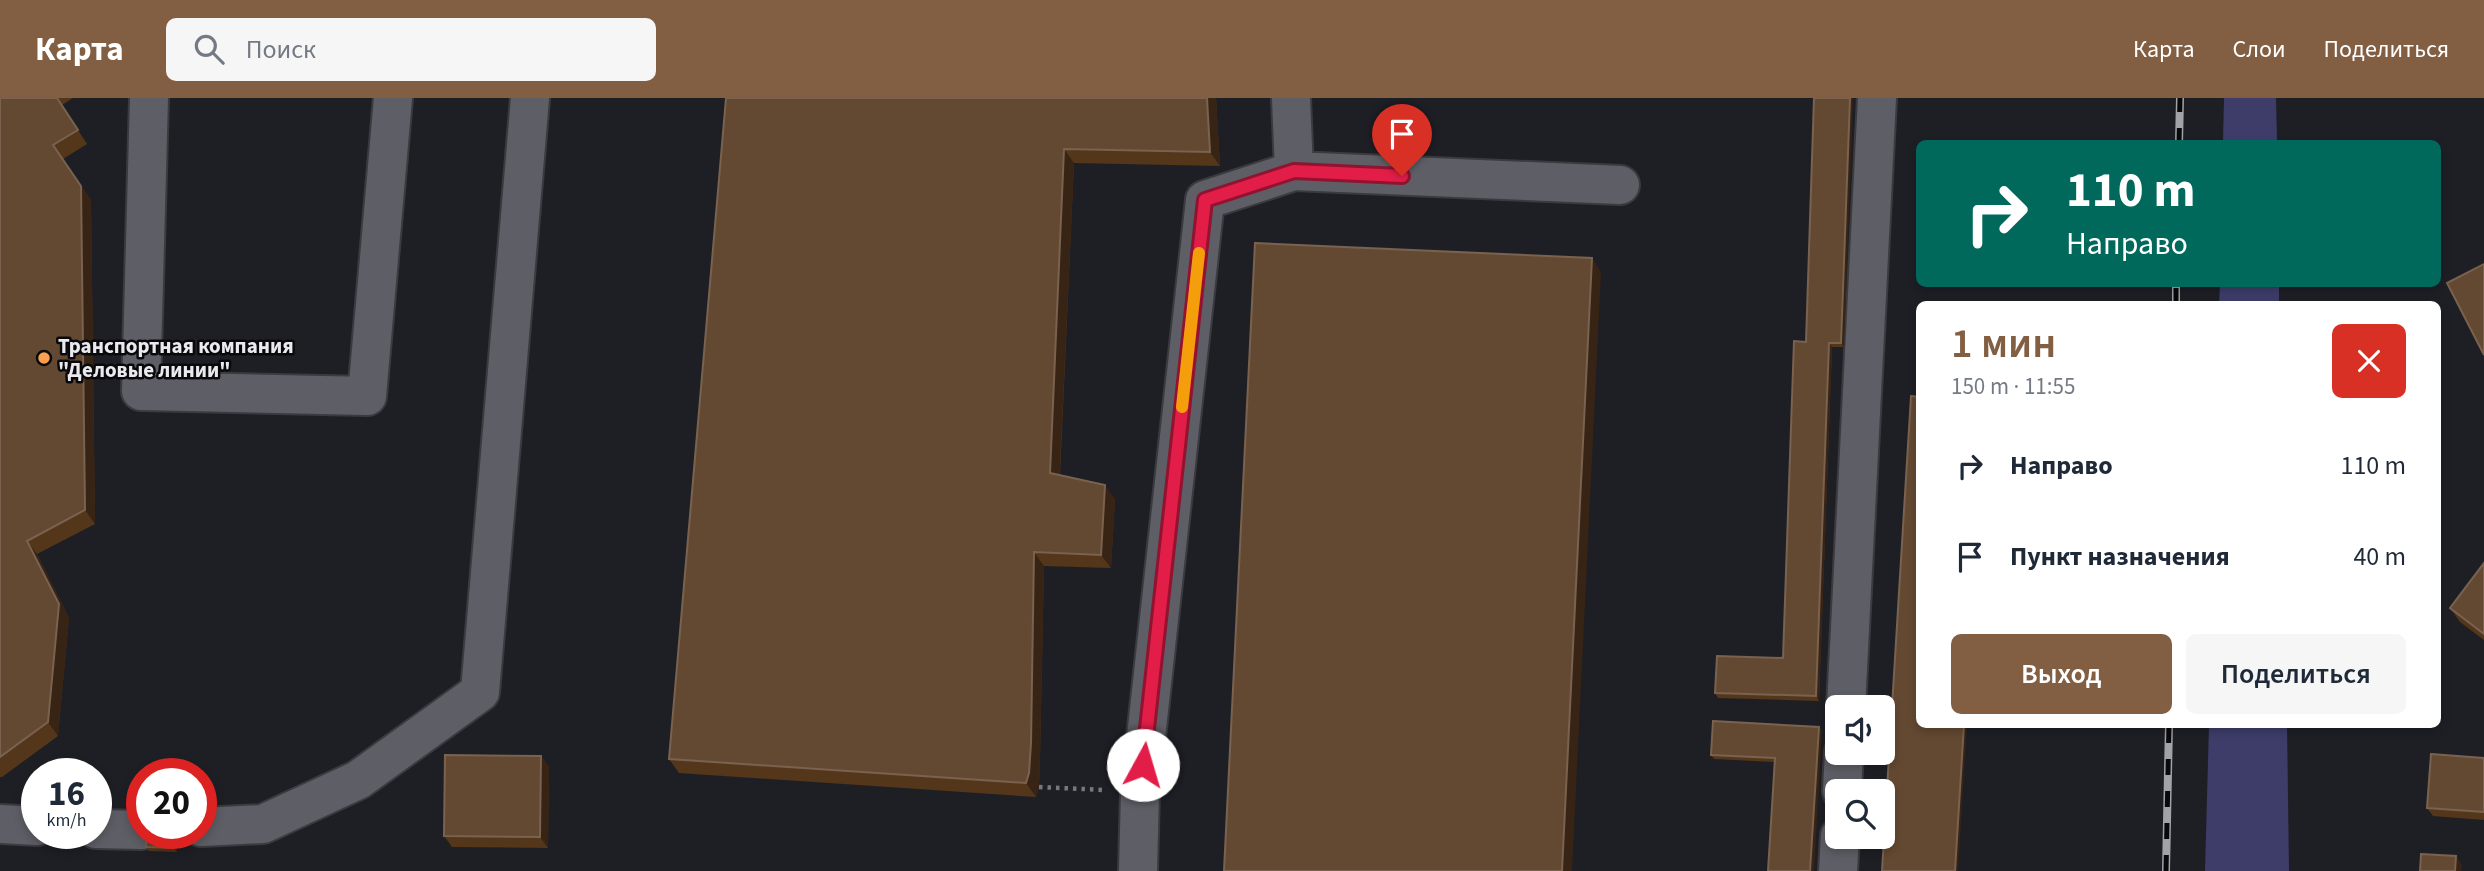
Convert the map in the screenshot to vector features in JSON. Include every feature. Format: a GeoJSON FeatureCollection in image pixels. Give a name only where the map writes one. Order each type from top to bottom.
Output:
{"type":"FeatureCollection","features":[{"type":"Feature","properties":{"kind":"lane"},"geometry":{"type":"LineString","coordinates":[[149,98],[141,391],[367,396],[393,98]]}},
{"type":"Feature","properties":{"kind":"lane"},"geometry":{"type":"LineString","coordinates":[[217,826],[263,824],[358,780],[480,692],[530,98]]}},
{"type":"Feature","properties":{"kind":"lane"},"geometry":{"type":"LineString","coordinates":[[1291,98],[1294,171]]}},
{"type":"Feature","properties":{"kind":"lane"},"geometry":{"type":"LineString","coordinates":[[1847,695],[1877,98]]}},
{"type":"Feature","properties":{"kind":"lane"},"geometry":{"type":"LineString","coordinates":[[1138,871],[1140,792],[1205,200],[1294,171],[1620,185]]}},
{"type":"Feature","properties":{"kind":"lane"},"geometry":{"type":"LineString","coordinates":[[0,824],[21,825]]}},
{"type":"Feature","properties":{"kind":"lane"},"geometry":{"type":"LineString","coordinates":[[1838,871],[1839,849]]}},
{"type":"Feature","properties":{"kind":"path"},"geometry":{"type":"LineString","coordinates":[[1039,787],[1107,790]]}},
{"type":"Feature","properties":{"kind":"shaded area"},"geometry":{"type":"Polygon","coordinates":[[[2224,98],[2276,98],[2277,140],[2223,140],[2224,98]]]}},
{"type":"Feature","properties":{"kind":"shaded area"},"geometry":{"type":"Polygon","coordinates":[[[2220,287],[2279,287],[2279,301],[2219,301],[2220,287]]]}},
{"type":"Feature","properties":{"kind":"shaded area"},"geometry":{"type":"Polygon","coordinates":[[[2209,728],[2287,728],[2289,871],[2205,871],[2209,728]]]}},
{"type":"Feature","properties":{"kind":"building"},"geometry":{"type":"Polygon","coordinates":[[[0,98],[57,98],[78,130],[53,145],[81,186],[85,510],[27,541],[59,604],[48,722],[0,757],[0,98]]]}},
{"type":"Feature","properties":{"kind":"building"},"geometry":{"type":"Polygon","coordinates":[[[726,98],[1207,98],[1210,152],[1064,149],[1050,473],[1105,485],[1101,555],[1034,552],[1031,743],[1026,783],[669,759],[726,98]]]}},
{"type":"Feature","properties":{"kind":"building"},"geometry":{"type":"Polygon","coordinates":[[[1814,98],[1850,98],[1841,343],[1829,343],[1816,696],[1715,693],[1717,656],[1783,658],[1794,341],[1806,342],[1814,98]]]}},
{"type":"Feature","properties":{"kind":"building"},"geometry":{"type":"Polygon","coordinates":[[[1255,243],[1592,258],[1562,871],[1224,871],[1255,243]]]}},
{"type":"Feature","properties":{"kind":"building"},"geometry":{"type":"Polygon","coordinates":[[[2484,264],[2484,355],[2447,283],[2484,264]]]}},
{"type":"Feature","properties":{"kind":"building"},"geometry":{"type":"Polygon","coordinates":[[[1911,396],[1916,397],[1916,728],[1964,728],[1955,871],[1882,871],[1883,849],[1895,849],[1895,779],[1888,779],[1888,765],[1895,765],[1895,695],[1893,695],[1911,396]]]}},
{"type":"Feature","properties":{"kind":"building"},"geometry":{"type":"Polygon","coordinates":[[[2484,563],[2484,634],[2450,608],[2484,563]]]}},
{"type":"Feature","properties":{"kind":"building"},"geometry":{"type":"Polygon","coordinates":[[[1713,721],[1819,727],[1810,871],[1768,871],[1775,758],[1711,755],[1713,721]]]}},
{"type":"Feature","properties":{"kind":"building"},"geometry":{"type":"Polygon","coordinates":[[[2431,754],[2484,758],[2484,812],[2427,808],[2431,754]]]}},
{"type":"Feature","properties":{"kind":"building"},"geometry":{"type":"Polygon","coordinates":[[[445,755],[541,756],[540,837],[444,836],[445,755]]]}},
{"type":"Feature","properties":{"kind":"building"},"geometry":{"type":"Polygon","coordinates":[[[2421,854],[2456,856],[2455,871],[2420,871],[2421,854]]]}},
{"type":"Feature","properties":{"kind":"railway"},"geometry":{"type":"LineString","coordinates":[[2179,140],[2180,98]]}},
{"type":"Feature","properties":{"kind":"railway"},"geometry":{"type":"LineString","coordinates":[[2176,287],[2176,301]]}},
{"type":"Feature","properties":{"kind":"railway"},"geometry":{"type":"LineString","coordinates":[[2166,871],[2169,728]]}},
{"type":"Feature","properties":{"kind":"slow traffic"},"geometry":{"type":"LineString","coordinates":[[1182,407],[1199,253]]}},
{"type":"Feature","properties":{"kind":"place","name":"Транспортная компания \"Деловые линии\""},"geometry":{"type":"Point","coordinates":[44,358]}},
{"type":"Feature","properties":{"kind":"route"},"geometry":{"type":"LineString","coordinates":[[1143,765],[1205,200],[1294,171],[1402,176]]}}]}
